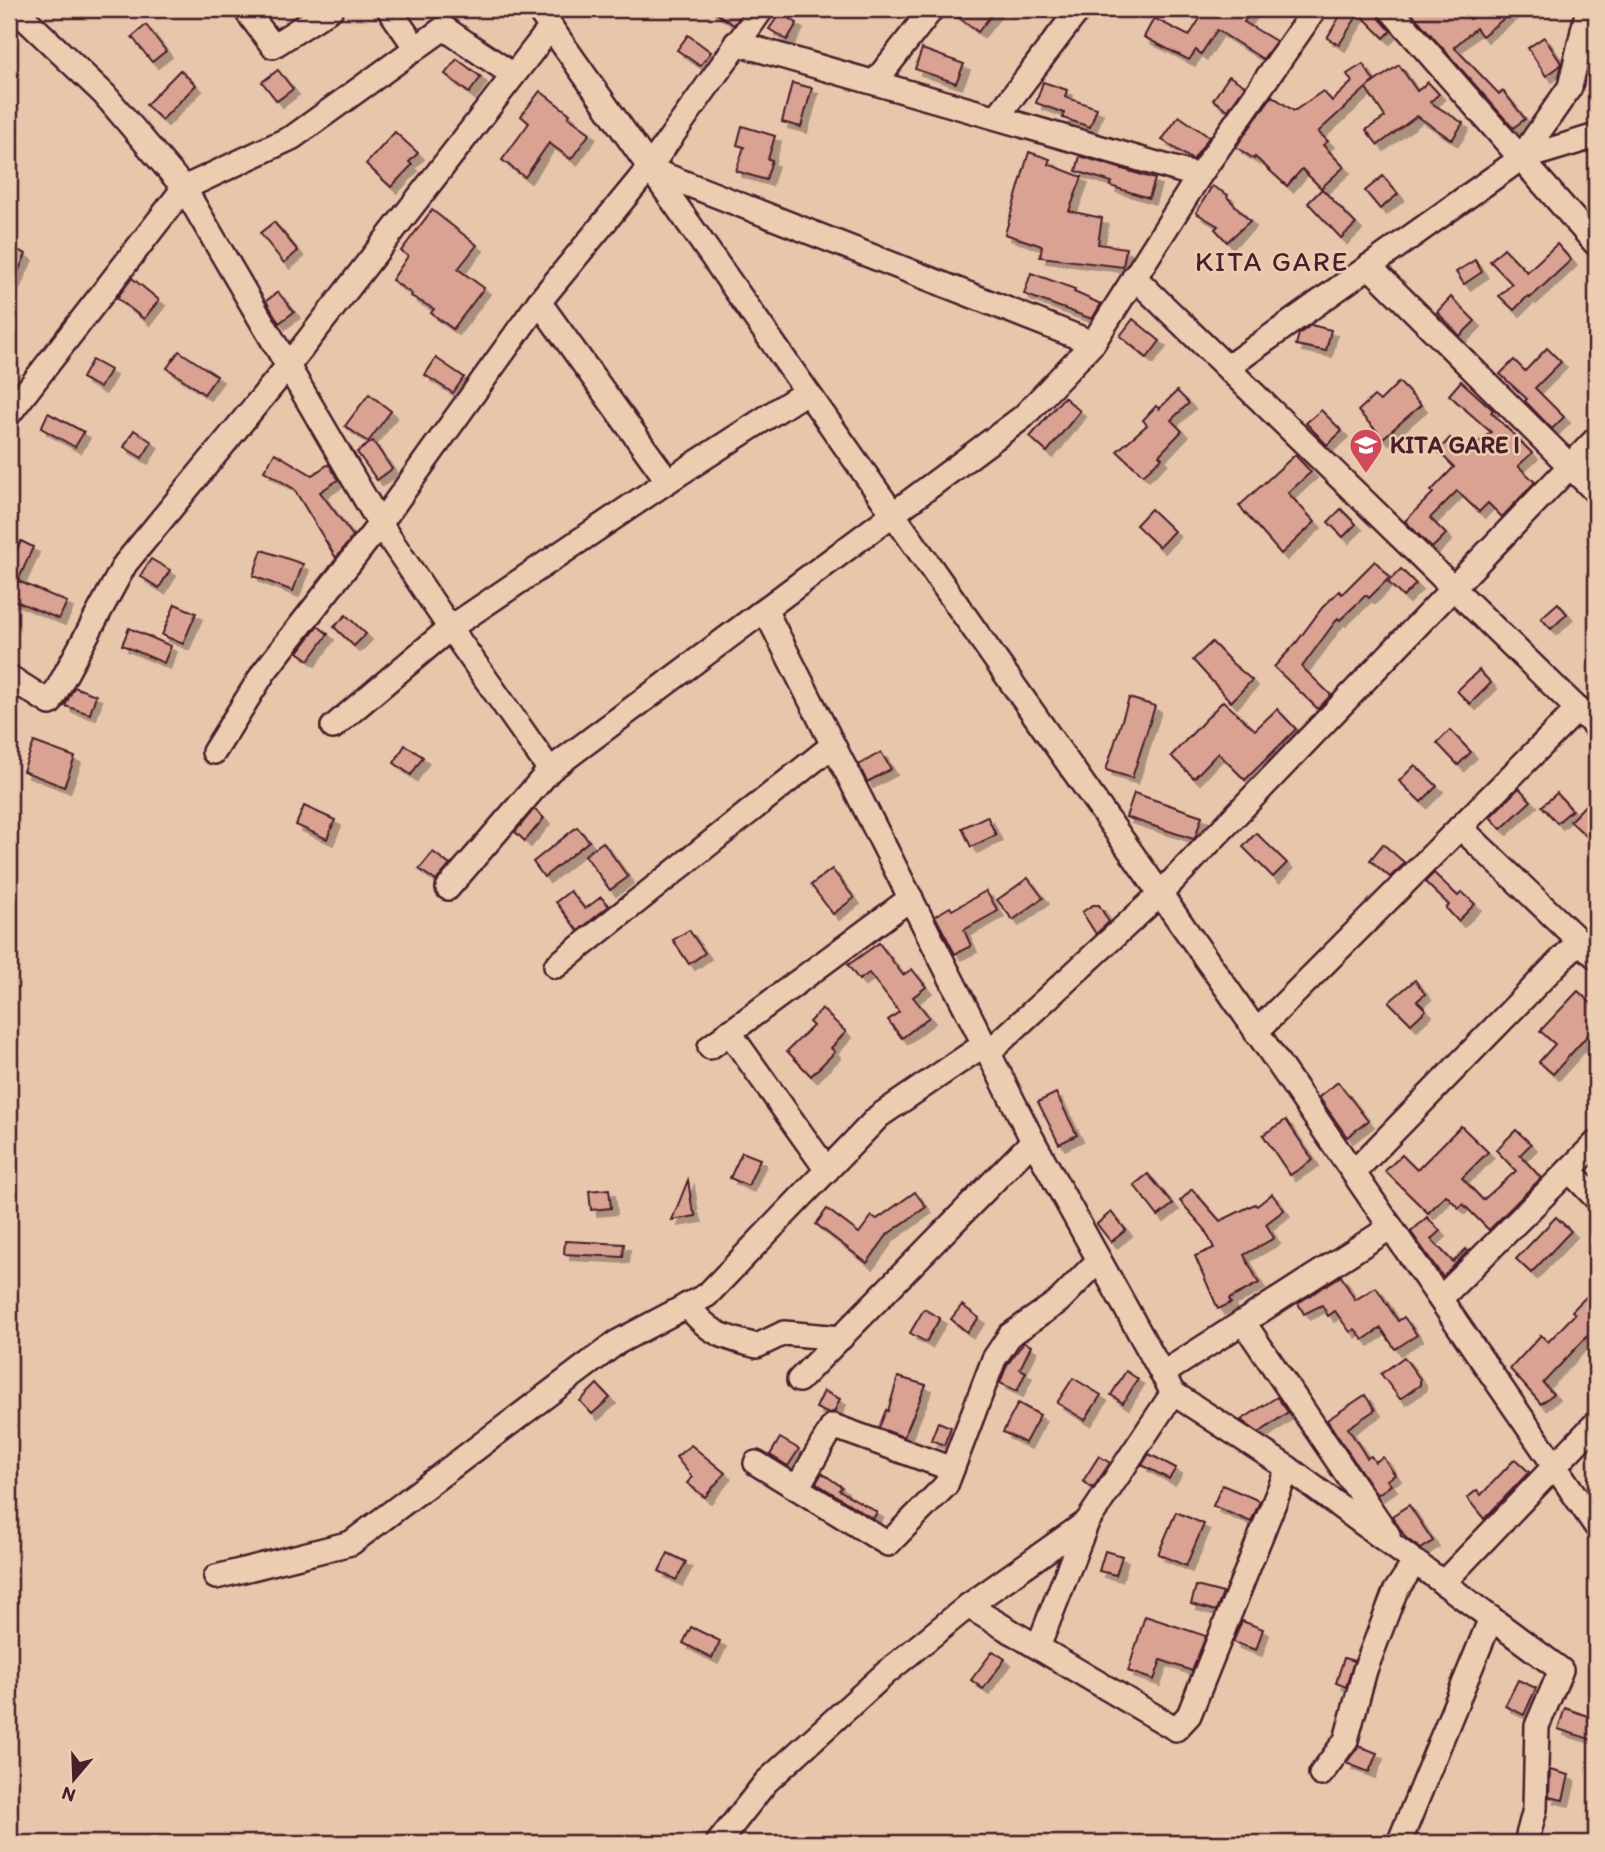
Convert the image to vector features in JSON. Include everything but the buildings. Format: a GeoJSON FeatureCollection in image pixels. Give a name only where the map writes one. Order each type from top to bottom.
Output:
{"type":"FeatureCollection","features":[{"type":"Feature","properties":{"kind":"street"},"geometry":{"type":"LineString","coordinates":[[16,9],[104,94],[184,188],[380,524],[550,770]]}},
{"type":"Feature","properties":{"kind":"street"},"geometry":{"type":"LineString","coordinates":[[245,9],[273,46],[331,9]]}},
{"type":"Feature","properties":{"kind":"street"},"geometry":{"type":"LineString","coordinates":[[389,9],[416,48]]}},
{"type":"Feature","properties":{"kind":"street"},"geometry":{"type":"LineString","coordinates":[[214,752],[264,672],[380,524],[539,302],[649,169],[762,9]]}},
{"type":"Feature","properties":{"kind":"street"},"geometry":{"type":"LineString","coordinates":[[875,82],[932,9]]}},
{"type":"Feature","properties":{"kind":"street"},"geometry":{"type":"LineString","coordinates":[[997,117],[1079,9]]}},
{"type":"Feature","properties":{"kind":"street"},"geometry":{"type":"LineString","coordinates":[[448,888],[550,770],[1023,417],[1093,343],[1199,176],[1315,9]]}},
{"type":"Feature","properties":{"kind":"street"},"geometry":{"type":"LineString","coordinates":[[1390,9],[1596,244]]}},
{"type":"Feature","properties":{"kind":"street"},"geometry":{"type":"LineString","coordinates":[[1520,159],[1570,87],[1588,9]]}},
{"type":"Feature","properties":{"kind":"street"},"geometry":{"type":"LineString","coordinates":[[9,677],[50,703],[125,564],[288,366],[513,75],[544,15],[649,169],[1354,1172],[1596,1526]]}},
{"type":"Feature","properties":{"kind":"street"},"geometry":{"type":"LineString","coordinates":[[9,414],[184,188],[293,137],[444,28],[513,75]]}},
{"type":"Feature","properties":{"kind":"street"},"geometry":{"type":"LineString","coordinates":[[736,43],[1199,176]]}},
{"type":"Feature","properties":{"kind":"street"},"geometry":{"type":"LineString","coordinates":[[1228,367],[1520,159],[1596,136]]}},
{"type":"Feature","properties":{"kind":"street"},"geometry":{"type":"LineString","coordinates":[[649,169],[1093,343]]}},
{"type":"Feature","properties":{"kind":"street"},"geometry":{"type":"LineString","coordinates":[[1369,267],[1596,492]]}},
{"type":"Feature","properties":{"kind":"street"},"geometry":{"type":"LineString","coordinates":[[1134,277],[1596,727]]}},
{"type":"Feature","properties":{"kind":"street"},"geometry":{"type":"LineString","coordinates":[[539,302],[668,481]]}},
{"type":"Feature","properties":{"kind":"street"},"geometry":{"type":"LineString","coordinates":[[332,727],[450,628],[806,392]]}},
{"type":"Feature","properties":{"kind":"street"},"geometry":{"type":"LineString","coordinates":[[216,1577],[351,1543],[616,1343],[707,1295],[878,1116],[987,1048],[1160,894],[1596,439]]}},
{"type":"Feature","properties":{"kind":"street"},"geometry":{"type":"LineString","coordinates":[[765,610],[1033,1141],[1168,1383],[1288,1468],[1561,1670],[1537,1726],[1535,1809],[1526,1843]]}},
{"type":"Feature","properties":{"kind":"street"},"geometry":{"type":"LineString","coordinates":[[1256,1032],[1578,709]]}},
{"type":"Feature","properties":{"kind":"street"},"geometry":{"type":"LineString","coordinates":[[556,966],[834,745]]}},
{"type":"Feature","properties":{"kind":"street"},"geometry":{"type":"LineString","coordinates":[[1460,827],[1596,957]]}},
{"type":"Feature","properties":{"kind":"street"},"geometry":{"type":"LineString","coordinates":[[710,1047],[911,898]]}},
{"type":"Feature","properties":{"kind":"street"},"geometry":{"type":"LineString","coordinates":[[1354,1172],[1579,941]]}},
{"type":"Feature","properties":{"kind":"street"},"geometry":{"type":"LineString","coordinates":[[729,1032],[827,1170]]}},
{"type":"Feature","properties":{"kind":"street"},"geometry":{"type":"LineString","coordinates":[[799,1380],[1033,1141]]}},
{"type":"Feature","properties":{"kind":"street"},"geometry":{"type":"LineString","coordinates":[[1441,1298],[1596,1143]]}},
{"type":"Feature","properties":{"kind":"street"},"geometry":{"type":"LineString","coordinates":[[1569,1170],[1596,1198]]}},
{"type":"Feature","properties":{"kind":"street"},"geometry":{"type":"LineString","coordinates":[[1038,1647],[1087,1522],[1168,1383],[1244,1323],[1391,1227]]}},
{"type":"Feature","properties":{"kind":"street"},"geometry":{"type":"LineString","coordinates":[[756,1462],[888,1544],[946,1485],[994,1359],[1010,1335],[1059,1301],[1098,1260]]}},
{"type":"Feature","properties":{"kind":"street"},"geometry":{"type":"LineString","coordinates":[[687,1305],[712,1331],[757,1346],[784,1334],[841,1338]]}},
{"type":"Feature","properties":{"kind":"street"},"geometry":{"type":"LineString","coordinates":[[1244,1323],[1397,1548]]}},
{"type":"Feature","properties":{"kind":"street"},"geometry":{"type":"LineString","coordinates":[[1443,1583],[1596,1423]]}},
{"type":"Feature","properties":{"kind":"street"},"geometry":{"type":"LineString","coordinates":[[797,1488],[833,1426],[952,1469]]}},
{"type":"Feature","properties":{"kind":"street"},"geometry":{"type":"LineString","coordinates":[[968,1606],[1176,1729],[1189,1715],[1288,1468]]}},
{"type":"Feature","properties":{"kind":"street"},"geometry":{"type":"LineString","coordinates":[[718,1843],[766,1782],[887,1672],[968,1606],[1087,1522]]}},
{"type":"Feature","properties":{"kind":"street"},"geometry":{"type":"LineString","coordinates":[[1321,1774],[1346,1740],[1365,1670],[1395,1592],[1415,1562]]}},
{"type":"Feature","properties":{"kind":"street"},"geometry":{"type":"LineString","coordinates":[[1399,1843],[1491,1618]]}},
{"type":"Feature","properties":{"kind":"place","name":"KITA GARE I"},"geometry":{"type":"Point","coordinates":[1366,475]}},
{"type":"Feature","properties":{"kind":"district","name":"KITA GARE"},"geometry":{"type":"Point","coordinates":[1272,261]}}]}
